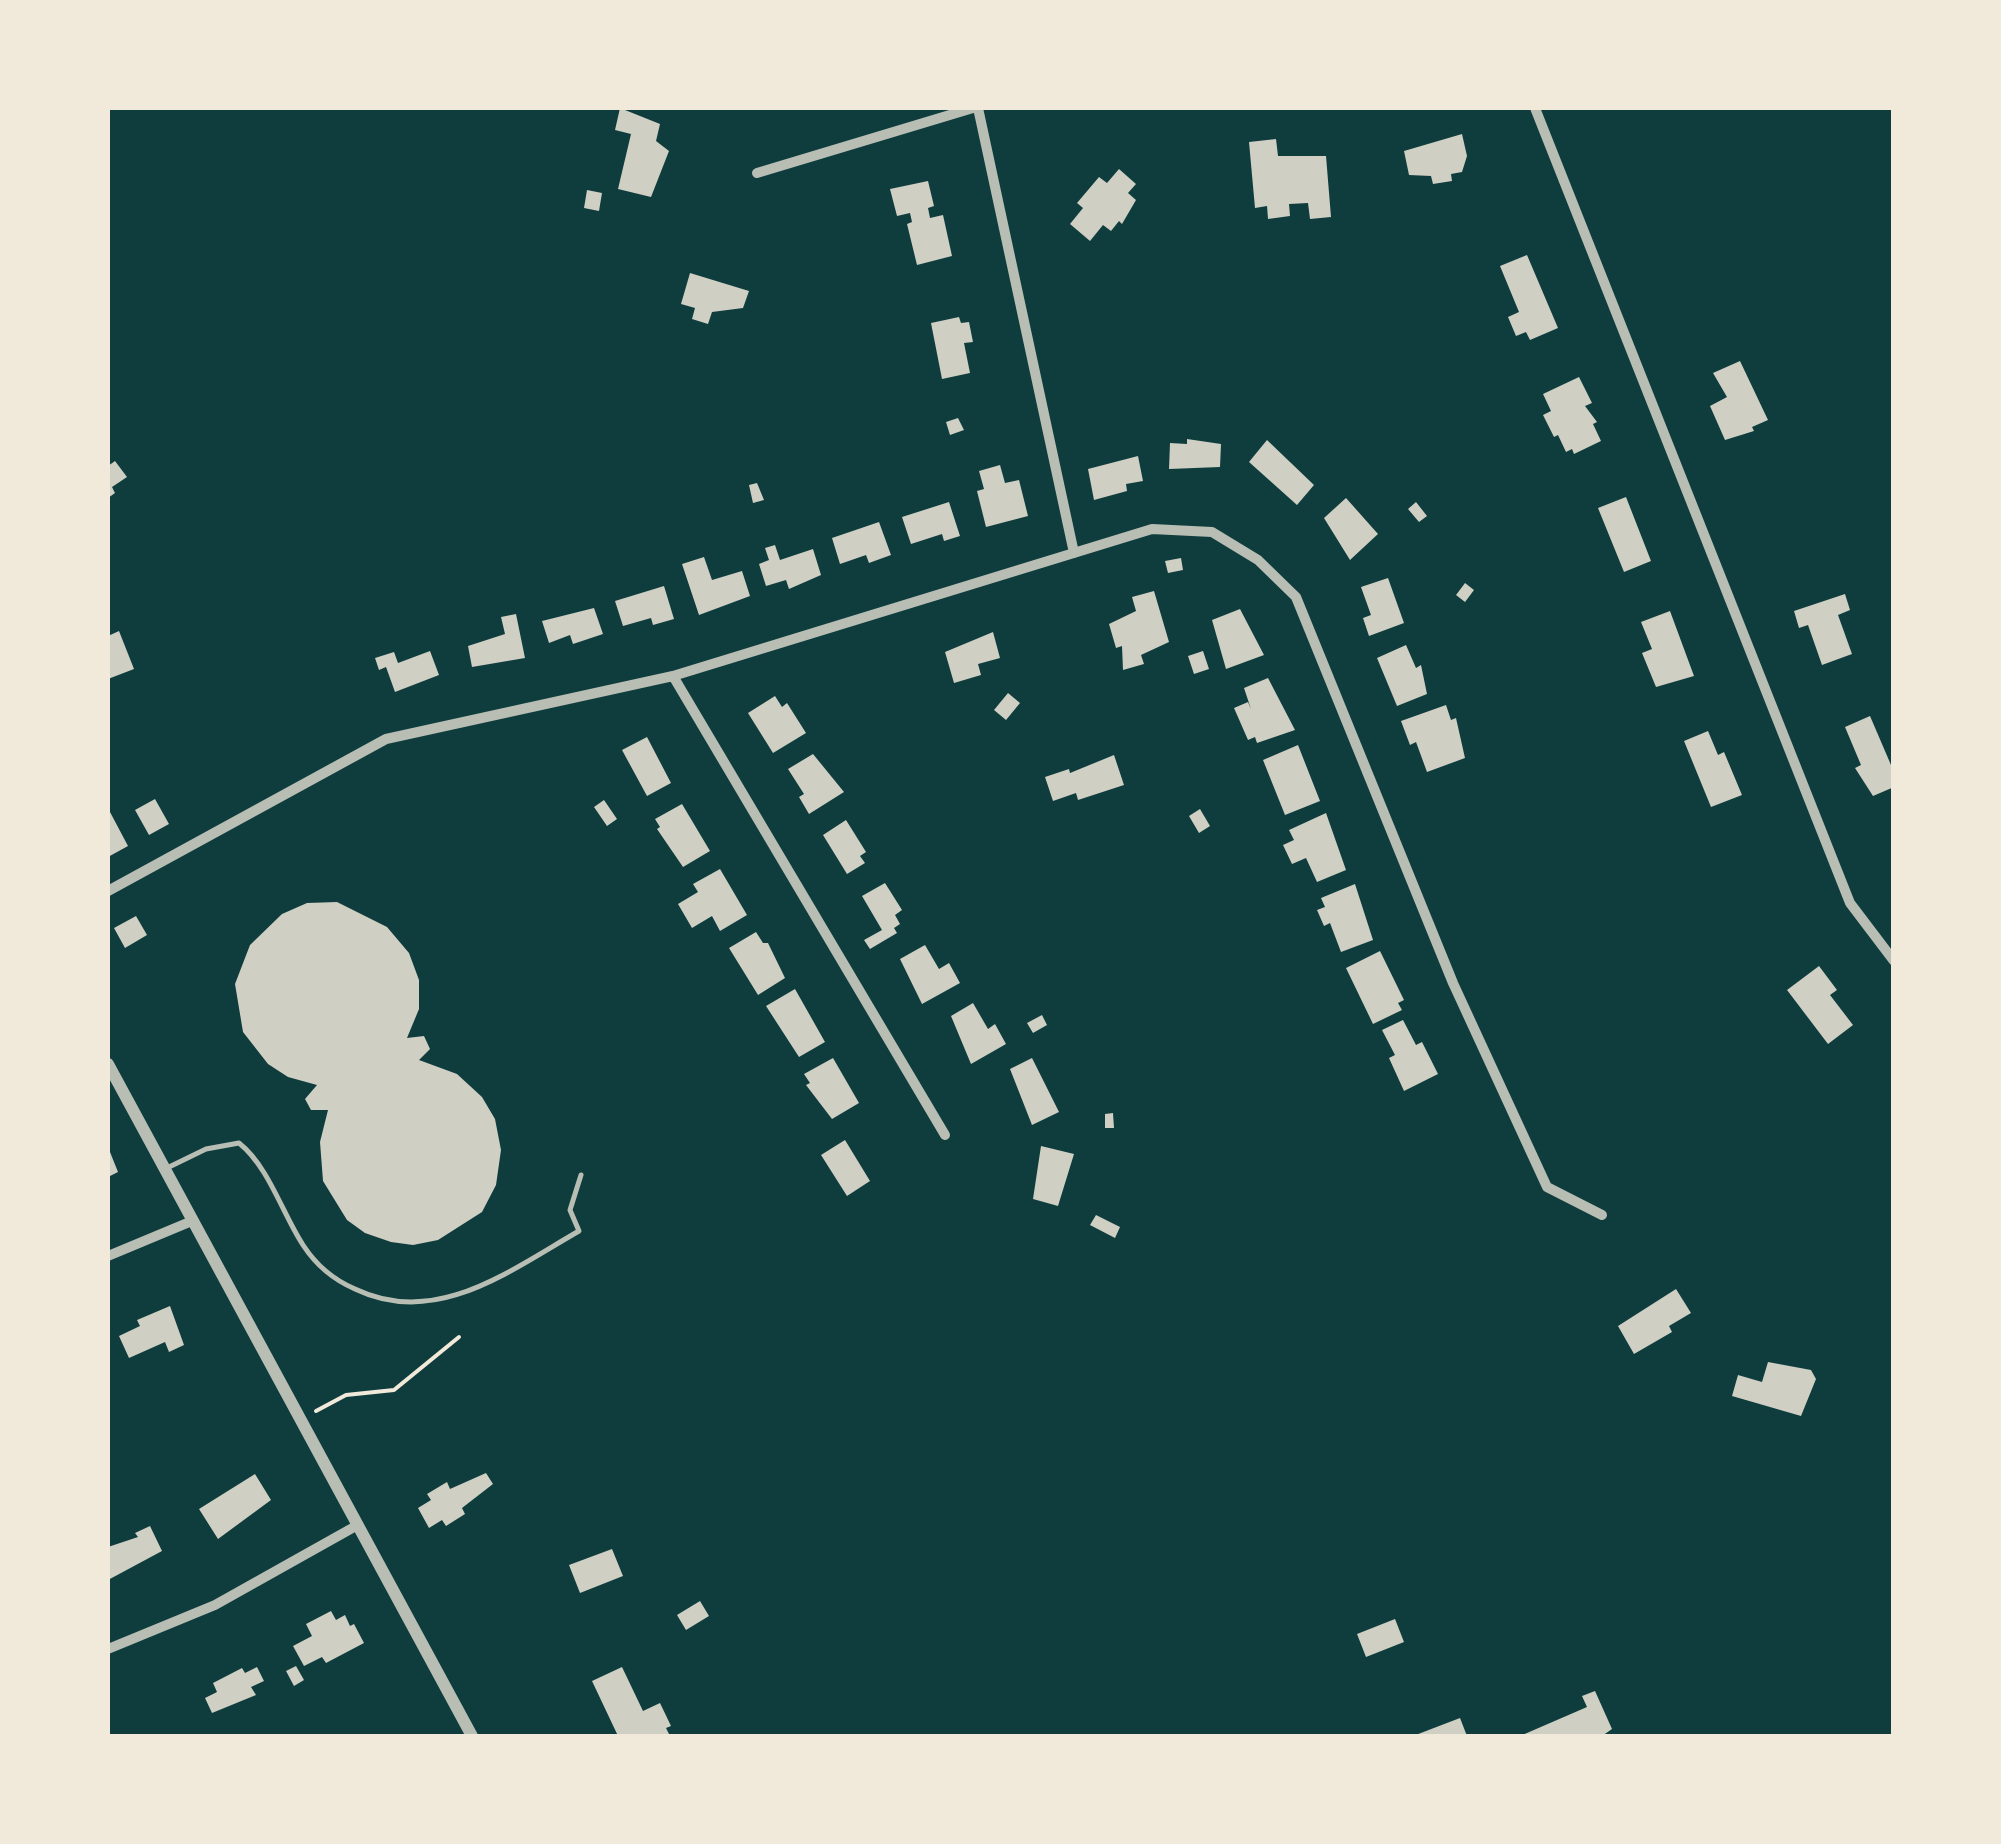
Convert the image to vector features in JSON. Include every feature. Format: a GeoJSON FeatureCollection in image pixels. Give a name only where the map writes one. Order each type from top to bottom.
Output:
{"type":"FeatureCollection","features":[{"type":"Feature","properties":{"kind":"street"},"geometry":{"type":"LineString","coordinates":[[757,173],[976,108],[1074,553]]}},
{"type":"Feature","properties":{"kind":"street"},"geometry":{"type":"LineString","coordinates":[[1535,108],[1850,903],[1894,961]]}},
{"type":"Feature","properties":{"kind":"street"},"geometry":{"type":"LineString","coordinates":[[108,891],[386,739],[673,676],[1152,529],[1212,532],[1258,560],[1296,597],[1453,982],[1547,1186],[1602,1215]]}},
{"type":"Feature","properties":{"kind":"street"},"geometry":{"type":"LineString","coordinates":[[673,676],[945,1135]]}},
{"type":"Feature","properties":{"kind":"street"},"geometry":{"type":"LineString","coordinates":[[108,1064],[472,1736]]}},
{"type":"Feature","properties":{"kind":"street"},"geometry":{"type":"LineString","coordinates":[[108,1256],[192,1222]]}},
{"type":"Feature","properties":{"kind":"street"},"geometry":{"type":"LineString","coordinates":[[108,1649],[216,1605],[356,1526]]}},
{"type":"Feature","properties":{"kind":"lane"},"geometry":{"type":"LineString","coordinates":[[164,1169],[206,1149],[238,1143],[259,1165],[308,1253],[336,1280],[379,1301],[424,1305],[459,1297],[579,1230],[570,1210],[572,1193],[581,1175]]}},
{"type":"Feature","properties":{"kind":"path"},"geometry":{"type":"LineString","coordinates":[[299,1420],[346,1395],[394,1390],[460,1337]]}},
{"type":"Feature","properties":{"kind":"building"},"geometry":{"type":"Polygon","coordinates":[[[620,108],[660,124],[656,141],[669,151],[651,197],[618,189],[631,134],[615,130],[620,108]]]}},
{"type":"Feature","properties":{"kind":"building"},"geometry":{"type":"Polygon","coordinates":[[[1462,134],[1467,156],[1462,172],[1451,174],[1452,181],[1433,184],[1431,176],[1409,175],[1404,151],[1462,134]]]}},
{"type":"Feature","properties":{"kind":"building"},"geometry":{"type":"Polygon","coordinates":[[[1276,139],[1278,156],[1326,156],[1331,217],[1310,219],[1308,203],[1289,204],[1290,216],[1268,219],[1267,206],[1255,208],[1249,142],[1276,139]]]}},
{"type":"Feature","properties":{"kind":"building"},"geometry":{"type":"Polygon","coordinates":[[[1119,169],[1136,184],[1128,193],[1136,200],[1122,224],[1119,221],[1111,231],[1103,225],[1090,241],[1070,224],[1083,208],[1077,203],[1099,177],[1107,183],[1119,169]]]}},
{"type":"Feature","properties":{"kind":"building"},"geometry":{"type":"Polygon","coordinates":[[[928,181],[934,206],[928,208],[930,218],[943,215],[952,256],[917,265],[907,224],[912,222],[910,213],[897,216],[890,189],[928,181]]]}},
{"type":"Feature","properties":{"kind":"building"},"geometry":{"type":"Polygon","coordinates":[[[587,190],[602,193],[599,211],[584,208],[587,190]]]}},
{"type":"Feature","properties":{"kind":"building"},"geometry":{"type":"Polygon","coordinates":[[[1527,255],[1558,328],[1530,340],[1526,332],[1516,336],[1508,317],[1519,312],[1500,266],[1527,255]]]}},
{"type":"Feature","properties":{"kind":"building"},"geometry":{"type":"Polygon","coordinates":[[[690,273],[749,291],[743,308],[712,312],[708,324],[692,319],[695,308],[681,304],[690,273]]]}},
{"type":"Feature","properties":{"kind":"building"},"geometry":{"type":"Polygon","coordinates":[[[959,317],[961,323],[969,322],[973,342],[964,343],[970,373],[942,379],[931,323],[959,317]]]}},
{"type":"Feature","properties":{"kind":"building"},"geometry":{"type":"Polygon","coordinates":[[[1740,361],[1768,420],[1752,427],[1754,431],[1725,440],[1710,406],[1727,397],[1713,373],[1740,361]]]}},
{"type":"Feature","properties":{"kind":"building"},"geometry":{"type":"Polygon","coordinates":[[[1579,377],[1592,403],[1585,406],[1597,422],[1593,424],[1601,441],[1574,454],[1572,449],[1566,452],[1558,435],[1554,437],[1543,415],[1551,411],[1543,394],[1579,377]]]}},
{"type":"Feature","properties":{"kind":"building"},"geometry":{"type":"Polygon","coordinates":[[[958,418],[964,430],[950,435],[946,422],[958,418]]]}},
{"type":"Feature","properties":{"kind":"building"},"geometry":{"type":"Polygon","coordinates":[[[1187,439],[1221,444],[1220,467],[1169,469],[1170,443],[1187,444],[1187,439]]]}},
{"type":"Feature","properties":{"kind":"building"},"geometry":{"type":"Polygon","coordinates":[[[1267,440],[1314,485],[1297,505],[1249,462],[1267,440]]]}},
{"type":"Feature","properties":{"kind":"building"},"geometry":{"type":"Polygon","coordinates":[[[1138,456],[1143,481],[1126,484],[1127,491],[1094,500],[1088,469],[1138,456]]]}},
{"type":"Feature","properties":{"kind":"building"},"geometry":{"type":"Polygon","coordinates":[[[115,461],[127,477],[112,487],[115,493],[108,498],[108,466],[115,461]]]}},
{"type":"Feature","properties":{"kind":"building"},"geometry":{"type":"Polygon","coordinates":[[[1000,465],[1005,483],[1019,480],[1028,516],[986,527],[977,491],[984,489],[979,471],[1000,465]]]}},
{"type":"Feature","properties":{"kind":"building"},"geometry":{"type":"Polygon","coordinates":[[[757,483],[764,500],[753,503],[749,485],[757,483]]]}},
{"type":"Feature","properties":{"kind":"building"},"geometry":{"type":"Polygon","coordinates":[[[1626,497],[1651,561],[1624,572],[1598,508],[1626,497]]]}},
{"type":"Feature","properties":{"kind":"building"},"geometry":{"type":"Polygon","coordinates":[[[1346,498],[1378,534],[1350,560],[1324,518],[1346,498]]]}},
{"type":"Feature","properties":{"kind":"building"},"geometry":{"type":"Polygon","coordinates":[[[949,502],[960,536],[944,541],[942,534],[911,544],[902,517],[949,502]]]}},
{"type":"Feature","properties":{"kind":"building"},"geometry":{"type":"Polygon","coordinates":[[[1416,502],[1427,516],[1419,522],[1408,509],[1416,502]]]}},
{"type":"Feature","properties":{"kind":"building"},"geometry":{"type":"Polygon","coordinates":[[[879,522],[891,555],[869,563],[866,555],[840,564],[832,538],[879,522]]]}},
{"type":"Feature","properties":{"kind":"building"},"geometry":{"type":"Polygon","coordinates":[[[775,545],[780,560],[813,549],[821,575],[789,589],[786,580],[766,586],[759,564],[769,560],[765,548],[775,545]]]}},
{"type":"Feature","properties":{"kind":"building"},"geometry":{"type":"Polygon","coordinates":[[[704,557],[712,580],[742,571],[750,596],[699,615],[682,564],[704,557]]]}},
{"type":"Feature","properties":{"kind":"building"},"geometry":{"type":"Polygon","coordinates":[[[1181,558],[1183,570],[1168,573],[1165,561],[1181,558]]]}},
{"type":"Feature","properties":{"kind":"building"},"geometry":{"type":"Polygon","coordinates":[[[1388,578],[1404,623],[1369,636],[1363,618],[1371,615],[1361,587],[1388,578]]]}},
{"type":"Feature","properties":{"kind":"building"},"geometry":{"type":"Polygon","coordinates":[[[1465,583],[1474,590],[1465,602],[1456,595],[1465,583]]]}},
{"type":"Feature","properties":{"kind":"building"},"geometry":{"type":"Polygon","coordinates":[[[664,586],[674,619],[653,625],[651,618],[623,626],[615,601],[664,586]]]}},
{"type":"Feature","properties":{"kind":"building"},"geometry":{"type":"Polygon","coordinates":[[[1154,591],[1169,642],[1141,655],[1144,664],[1123,670],[1122,646],[1116,648],[1109,624],[1136,611],[1132,597],[1154,591]]]}},
{"type":"Feature","properties":{"kind":"building"},"geometry":{"type":"Polygon","coordinates":[[[1845,594],[1850,610],[1838,615],[1852,654],[1822,665],[1808,625],[1799,628],[1794,611],[1845,594]]]}},
{"type":"Feature","properties":{"kind":"building"},"geometry":{"type":"Polygon","coordinates":[[[594,608],[603,634],[573,644],[570,635],[549,643],[542,621],[594,608]]]}},
{"type":"Feature","properties":{"kind":"building"},"geometry":{"type":"Polygon","coordinates":[[[1240,609],[1264,655],[1226,669],[1212,620],[1240,609]]]}},
{"type":"Feature","properties":{"kind":"building"},"geometry":{"type":"Polygon","coordinates":[[[1670,611],[1694,676],[1656,687],[1642,653],[1652,649],[1641,622],[1670,611]]]}},
{"type":"Feature","properties":{"kind":"building"},"geometry":{"type":"Polygon","coordinates":[[[516,614],[525,658],[472,667],[468,646],[505,634],[501,617],[516,614]]]}},
{"type":"Feature","properties":{"kind":"building"},"geometry":{"type":"Polygon","coordinates":[[[119,631],[134,669],[108,679],[108,636],[119,631]]]}},
{"type":"Feature","properties":{"kind":"building"},"geometry":{"type":"Polygon","coordinates":[[[993,632],[1000,658],[978,664],[981,675],[954,683],[945,652],[993,632]]]}},
{"type":"Feature","properties":{"kind":"building"},"geometry":{"type":"Polygon","coordinates":[[[1406,645],[1416,668],[1421,665],[1427,694],[1397,706],[1377,658],[1406,645]]]}},
{"type":"Feature","properties":{"kind":"building"},"geometry":{"type":"Polygon","coordinates":[[[430,651],[439,675],[395,692],[386,667],[379,670],[375,658],[394,652],[398,663],[430,651]]]}},
{"type":"Feature","properties":{"kind":"building"},"geometry":{"type":"Polygon","coordinates":[[[1203,651],[1209,669],[1194,674],[1188,656],[1203,651]]]}},
{"type":"Feature","properties":{"kind":"building"},"geometry":{"type":"Polygon","coordinates":[[[1268,678],[1295,730],[1257,743],[1255,737],[1248,740],[1234,708],[1248,702],[1251,709],[1244,688],[1268,678]]]}},
{"type":"Feature","properties":{"kind":"building"},"geometry":{"type":"Polygon","coordinates":[[[1008,693],[1020,703],[1006,720],[994,710],[1008,693]]]}},
{"type":"Feature","properties":{"kind":"building"},"geometry":{"type":"Polygon","coordinates":[[[775,696],[782,707],[787,703],[806,733],[773,753],[748,713],[775,696]]]}},
{"type":"Feature","properties":{"kind":"building"},"geometry":{"type":"Polygon","coordinates":[[[1446,705],[1451,720],[1456,718],[1465,758],[1427,772],[1416,742],[1410,745],[1401,721],[1446,705]]]}},
{"type":"Feature","properties":{"kind":"building"},"geometry":{"type":"Polygon","coordinates":[[[1870,716],[1894,772],[1894,787],[1873,796],[1855,768],[1861,765],[1845,727],[1870,716]]]}},
{"type":"Feature","properties":{"kind":"building"},"geometry":{"type":"Polygon","coordinates":[[[1708,731],[1718,755],[1724,752],[1742,795],[1711,807],[1684,741],[1708,731]]]}},
{"type":"Feature","properties":{"kind":"building"},"geometry":{"type":"Polygon","coordinates":[[[647,737],[671,783],[647,796],[622,750],[647,737]]]}},
{"type":"Feature","properties":{"kind":"building"},"geometry":{"type":"Polygon","coordinates":[[[1298,745],[1320,801],[1285,815],[1263,760],[1298,745]]]}},
{"type":"Feature","properties":{"kind":"building"},"geometry":{"type":"Polygon","coordinates":[[[813,754],[844,792],[809,814],[799,797],[804,794],[788,769],[813,754]]]}},
{"type":"Feature","properties":{"kind":"building"},"geometry":{"type":"Polygon","coordinates":[[[1114,755],[1124,785],[1078,800],[1076,793],[1053,801],[1045,777],[1069,769],[1070,773],[1114,755]]]}},
{"type":"Feature","properties":{"kind":"building"},"geometry":{"type":"Polygon","coordinates":[[[155,799],[169,824],[149,835],[135,810],[155,799]]]}},
{"type":"Feature","properties":{"kind":"building"},"geometry":{"type":"Polygon","coordinates":[[[604,800],[617,819],[607,826],[594,807],[604,800]]]}},
{"type":"Feature","properties":{"kind":"building"},"geometry":{"type":"Polygon","coordinates":[[[682,804],[710,851],[683,867],[657,829],[660,827],[655,819],[682,804]]]}},
{"type":"Feature","properties":{"kind":"building"},"geometry":{"type":"Polygon","coordinates":[[[1200,809],[1210,826],[1199,833],[1189,816],[1200,809]]]}},
{"type":"Feature","properties":{"kind":"building"},"geometry":{"type":"Polygon","coordinates":[[[1326,813],[1346,870],[1317,882],[1306,858],[1292,864],[1283,845],[1294,840],[1289,830],[1326,813]]]}},
{"type":"Feature","properties":{"kind":"building"},"geometry":{"type":"Polygon","coordinates":[[[108,814],[128,846],[108,857],[108,814]]]}},
{"type":"Feature","properties":{"kind":"building"},"geometry":{"type":"Polygon","coordinates":[[[846,820],[866,852],[860,856],[865,863],[847,874],[823,835],[846,820]]]}},
{"type":"Feature","properties":{"kind":"building"},"geometry":{"type":"Polygon","coordinates":[[[720,869],[747,915],[720,931],[712,916],[692,928],[678,904],[698,892],[693,884],[720,869]]]}},
{"type":"Feature","properties":{"kind":"building"},"geometry":{"type":"Polygon","coordinates":[[[885,883],[902,910],[895,915],[900,924],[894,928],[897,933],[870,949],[864,940],[882,930],[862,896],[885,883]]]}},
{"type":"Feature","properties":{"kind":"building"},"geometry":{"type":"Polygon","coordinates":[[[1355,884],[1373,940],[1341,952],[1330,923],[1324,926],[1317,910],[1325,907],[1321,898],[1355,884]]]}},
{"type":"Feature","properties":{"kind":"building"},"geometry":{"type":"Polygon","coordinates":[[[337,902],[387,927],[409,953],[419,980],[419,1009],[407,1038],[424,1036],[430,1049],[419,1060],[457,1074],[482,1097],[495,1119],[501,1150],[496,1185],[482,1212],[438,1240],[413,1245],[391,1242],[365,1233],[347,1220],[323,1181],[320,1142],[328,1110],[311,1110],[305,1099],[317,1085],[288,1077],[268,1064],[243,1032],[235,984],[250,945],[282,914],[307,903],[337,902]]]}},
{"type":"Feature","properties":{"kind":"building"},"geometry":{"type":"Polygon","coordinates":[[[136,916],[147,935],[125,948],[114,928],[136,916]]]}},
{"type":"Feature","properties":{"kind":"building"},"geometry":{"type":"Polygon","coordinates":[[[756,932],[763,943],[768,943],[785,978],[758,995],[729,948],[756,932]]]}},
{"type":"Feature","properties":{"kind":"building"},"geometry":{"type":"Polygon","coordinates":[[[925,945],[939,969],[949,963],[960,983],[922,1004],[900,959],[925,945]]]}},
{"type":"Feature","properties":{"kind":"building"},"geometry":{"type":"Polygon","coordinates":[[[1380,951],[1404,1000],[1398,1003],[1402,1010],[1373,1024],[1346,968],[1380,951]]]}},
{"type":"Feature","properties":{"kind":"building"},"geometry":{"type":"Polygon","coordinates":[[[1819,966],[1837,990],[1830,995],[1853,1025],[1828,1044],[1787,990],[1819,966]]]}},
{"type":"Feature","properties":{"kind":"building"},"geometry":{"type":"Polygon","coordinates":[[[795,989],[825,1042],[799,1057],[766,1006],[795,989]]]}},
{"type":"Feature","properties":{"kind":"building"},"geometry":{"type":"Polygon","coordinates":[[[973,1003],[988,1029],[995,1024],[1006,1044],[971,1064],[951,1016],[973,1003]]]}},
{"type":"Feature","properties":{"kind":"building"},"geometry":{"type":"Polygon","coordinates":[[[1042,1015],[1047,1025],[1033,1033],[1027,1023],[1042,1015]]]}},
{"type":"Feature","properties":{"kind":"building"},"geometry":{"type":"Polygon","coordinates":[[[1403,1020],[1416,1045],[1422,1042],[1438,1074],[1404,1091],[1389,1058],[1395,1055],[1382,1030],[1403,1020]]]}},
{"type":"Feature","properties":{"kind":"building"},"geometry":{"type":"Polygon","coordinates":[[[833,1058],[859,1103],[832,1119],[806,1085],[810,1083],[804,1074],[833,1058]]]}},
{"type":"Feature","properties":{"kind":"building"},"geometry":{"type":"Polygon","coordinates":[[[1032,1058],[1059,1112],[1032,1125],[1010,1069],[1032,1058]]]}},
{"type":"Feature","properties":{"kind":"building"},"geometry":{"type":"Polygon","coordinates":[[[1113,1113],[1114,1128],[1105,1128],[1105,1114],[1113,1113]]]}},
{"type":"Feature","properties":{"kind":"building"},"geometry":{"type":"Polygon","coordinates":[[[845,1140],[870,1181],[847,1196],[821,1155],[845,1140]]]}},
{"type":"Feature","properties":{"kind":"building"},"geometry":{"type":"Polygon","coordinates":[[[1041,1146],[1074,1154],[1058,1206],[1033,1199],[1041,1146]]]}},
{"type":"Feature","properties":{"kind":"building"},"geometry":{"type":"Polygon","coordinates":[[[108,1147],[118,1172],[108,1177],[108,1147]]]}},
{"type":"Feature","properties":{"kind":"building"},"geometry":{"type":"Polygon","coordinates":[[[1096,1215],[1120,1227],[1115,1238],[1090,1225],[1096,1215]]]}},
{"type":"Feature","properties":{"kind":"building"},"geometry":{"type":"Polygon","coordinates":[[[1676,1289],[1691,1313],[1669,1326],[1672,1332],[1634,1354],[1618,1326],[1676,1289]]]}},
{"type":"Feature","properties":{"kind":"building"},"geometry":{"type":"Polygon","coordinates":[[[170,1306],[184,1345],[169,1352],[165,1342],[129,1358],[119,1336],[140,1326],[137,1320],[170,1306]]]}},
{"type":"Feature","properties":{"kind":"building"},"geometry":{"type":"Polygon","coordinates":[[[1768,1362],[1811,1370],[1816,1379],[1801,1416],[1732,1396],[1738,1375],[1762,1382],[1768,1362]]]}},
{"type":"Feature","properties":{"kind":"building"},"geometry":{"type":"Polygon","coordinates":[[[486,1473],[493,1484],[462,1508],[465,1514],[446,1526],[442,1520],[429,1528],[418,1508],[431,1500],[427,1494],[447,1482],[450,1489],[486,1473]]]}},
{"type":"Feature","properties":{"kind":"building"},"geometry":{"type":"Polygon","coordinates":[[[255,1474],[271,1500],[218,1539],[199,1509],[255,1474]]]}},
{"type":"Feature","properties":{"kind":"building"},"geometry":{"type":"Polygon","coordinates":[[[150,1526],[162,1551],[108,1580],[108,1547],[138,1537],[135,1533],[150,1526]]]}},
{"type":"Feature","properties":{"kind":"building"},"geometry":{"type":"Polygon","coordinates":[[[612,1549],[623,1576],[580,1593],[569,1565],[612,1549]]]}},
{"type":"Feature","properties":{"kind":"building"},"geometry":{"type":"Polygon","coordinates":[[[700,1601],[709,1616],[686,1630],[677,1615],[700,1601]]]}},
{"type":"Feature","properties":{"kind":"building"},"geometry":{"type":"Polygon","coordinates":[[[331,1611],[336,1620],[345,1615],[364,1643],[326,1663],[322,1657],[304,1666],[293,1646],[312,1636],[306,1624],[331,1611]]]}},
{"type":"Feature","properties":{"kind":"building"},"geometry":{"type":"Polygon","coordinates":[[[1395,1619],[1404,1642],[1366,1657],[1357,1634],[1395,1619]]]}},
{"type":"Feature","properties":{"kind":"building"},"geometry":{"type":"Polygon","coordinates":[[[296,1666],[304,1680],[294,1686],[286,1671],[296,1666]]]}},
{"type":"Feature","properties":{"kind":"building"},"geometry":{"type":"Polygon","coordinates":[[[257,1667],[264,1681],[251,1687],[256,1695],[212,1713],[205,1698],[217,1692],[213,1683],[242,1668],[245,1673],[257,1667]]]}},
{"type":"Feature","properties":{"kind":"building"},"geometry":{"type":"Polygon","coordinates":[[[622,1667],[643,1711],[660,1703],[671,1726],[666,1728],[669,1734],[618,1736],[592,1681],[622,1667]]]}},
{"type":"Feature","properties":{"kind":"building"},"geometry":{"type":"Polygon","coordinates":[[[1595,1691],[1612,1729],[1602,1736],[1520,1736],[1587,1707],[1582,1696],[1595,1691]]]}},
{"type":"Feature","properties":{"kind":"building"},"geometry":{"type":"Polygon","coordinates":[[[1460,1718],[1467,1736],[1413,1736],[1460,1718]]]}}]}
